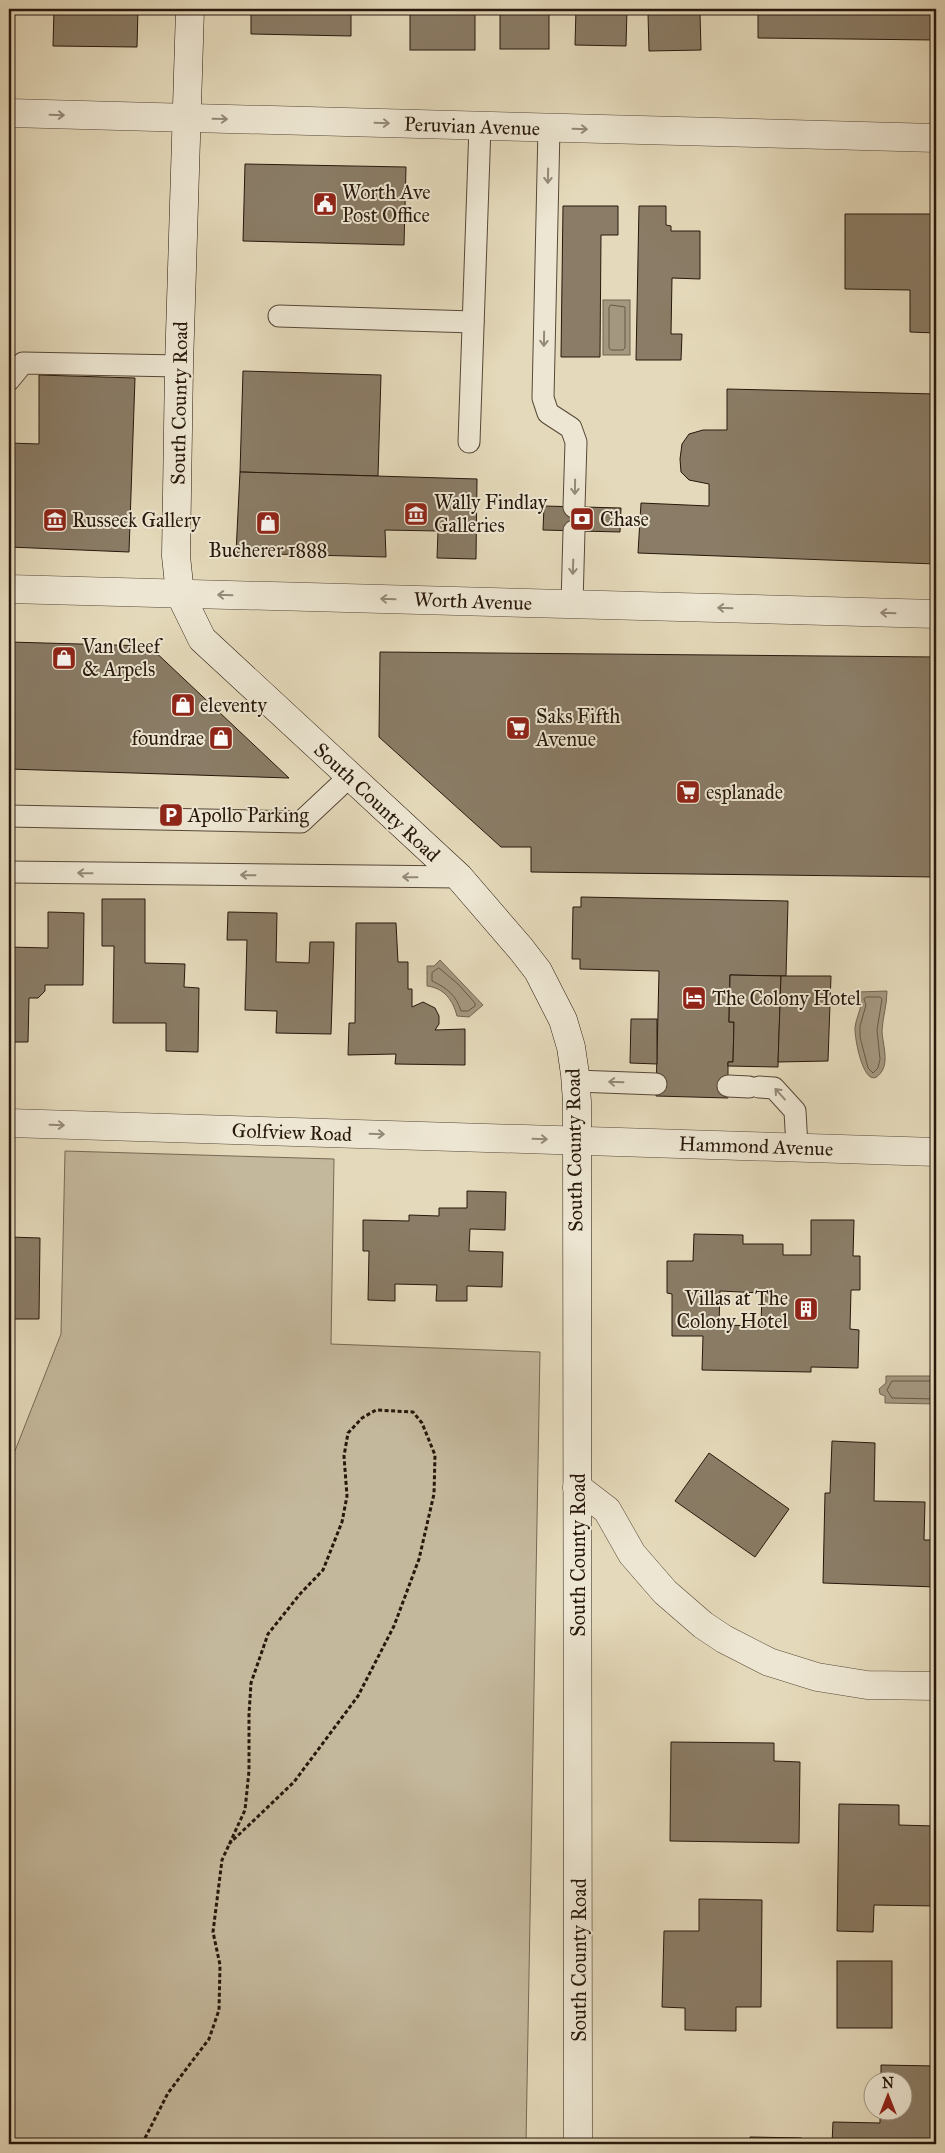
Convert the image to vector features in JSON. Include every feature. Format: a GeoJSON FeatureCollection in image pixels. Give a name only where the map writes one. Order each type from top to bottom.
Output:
{"type":"FeatureCollection","features":[{"type":"Feature","properties":{"kind":"street","name":"South County Road"},"geometry":{"type":"LineString","coordinates":[[190,9],[179,366],[176,556],[180,594],[202,639],[459,877],[522,949],[538,971],[563,1020],[571,1047],[576,1081],[580,1983],[578,2144]]}},
{"type":"Feature","properties":{"kind":"street","name":"Peruvian Avenue"},"geometry":{"type":"LineString","coordinates":[[9,113],[936,138]]}},
{"type":"Feature","properties":{"kind":"street","name":"Worth Avenue"},"geometry":{"type":"LineString","coordinates":[[9,589],[936,614]]}},
{"type":"Feature","properties":{"kind":"street","name":"Golfview Road"},"geometry":{"type":"LineString","coordinates":[[9,1123],[576,1140]]}},
{"type":"Feature","properties":{"kind":"street","name":"Hammond Avenue"},"geometry":{"type":"LineString","coordinates":[[576,1140],[936,1152]]}},
{"type":"Feature","properties":{"kind":"street"},"geometry":{"type":"LineString","coordinates":[[577,1487],[607,1510],[632,1554],[665,1592],[703,1625],[724,1639],[769,1662],[817,1677],[867,1684],[936,1686]]}},
{"type":"Feature","properties":{"kind":"lane"},"geometry":{"type":"LineString","coordinates":[[469,442],[480,126]]}},
{"type":"Feature","properties":{"kind":"lane"},"geometry":{"type":"LineString","coordinates":[[549,128],[543,398],[548,413],[571,428],[576,442],[574,507]]}},
{"type":"Feature","properties":{"kind":"lane"},"geometry":{"type":"LineString","coordinates":[[279,316],[473,322]]}},
{"type":"Feature","properties":{"kind":"lane"},"geometry":{"type":"LineString","coordinates":[[9,380],[23,363],[179,366]]}},
{"type":"Feature","properties":{"kind":"lane"},"geometry":{"type":"LineString","coordinates":[[572,604],[574,531]]}},
{"type":"Feature","properties":{"kind":"lane"},"geometry":{"type":"LineString","coordinates":[[9,816],[300,822],[349,777]]}},
{"type":"Feature","properties":{"kind":"lane"},"geometry":{"type":"LineString","coordinates":[[9,872],[459,877]]}},
{"type":"Feature","properties":{"kind":"lane"},"geometry":{"type":"LineString","coordinates":[[576,1081],[656,1084]]}},
{"type":"Feature","properties":{"kind":"lane"},"geometry":{"type":"LineString","coordinates":[[745,1086],[774,1088],[795,1111],[797,1147]]}},
{"type":"Feature","properties":{"kind":"path"},"geometry":{"type":"LineString","coordinates":[[142,2144],[168,2093],[209,2039],[219,2010],[220,1965],[213,1932],[222,1860],[229,1844],[245,1810],[249,1771],[251,1683],[268,1634],[300,1594],[323,1570],[342,1522],[347,1496],[344,1456],[348,1433],[362,1418],[376,1410],[413,1412],[422,1423],[435,1455],[434,1494],[419,1560],[394,1626],[358,1696],[300,1774],[229,1844]]}},
{"type":"Feature","properties":{"kind":"shaded area"},"geometry":{"type":"Polygon","coordinates":[[[65,1151],[334,1159],[331,1344],[540,1352],[526,2144],[9,2144],[9,1466],[61,1334],[65,1151]]]}},
{"type":"Feature","properties":{"kind":"water"},"geometry":{"type":"Polygon","coordinates":[[[603,300],[630,300],[630,355],[603,355],[603,300]]]}},
{"type":"Feature","properties":{"kind":"water"},"geometry":{"type":"Polygon","coordinates":[[[440,960],[483,1005],[469,1017],[457,1016],[453,1005],[443,992],[427,986],[427,966],[434,966],[440,960]]]}},
{"type":"Feature","properties":{"kind":"water"},"geometry":{"type":"Polygon","coordinates":[[[887,991],[882,1030],[885,1062],[882,1071],[876,1077],[870,1077],[862,1063],[856,1042],[855,1027],[861,1004],[858,1000],[858,992],[887,991]]]}},
{"type":"Feature","properties":{"kind":"water"},"geometry":{"type":"Polygon","coordinates":[[[886,1376],[936,1376],[936,1404],[885,1403],[885,1396],[880,1394],[879,1389],[886,1383],[886,1376]]]}},
{"type":"Feature","properties":{"kind":"building"},"geometry":{"type":"Polygon","coordinates":[[[54,9],[138,9],[137,47],[53,46],[54,9]]]}},
{"type":"Feature","properties":{"kind":"building"},"geometry":{"type":"Polygon","coordinates":[[[251,9],[351,9],[351,36],[251,34],[251,9]]]}},
{"type":"Feature","properties":{"kind":"building"},"geometry":{"type":"Polygon","coordinates":[[[410,9],[475,9],[475,50],[410,50],[410,9]]]}},
{"type":"Feature","properties":{"kind":"building"},"geometry":{"type":"Polygon","coordinates":[[[500,9],[549,9],[549,49],[500,49],[500,9]]]}},
{"type":"Feature","properties":{"kind":"building"},"geometry":{"type":"Polygon","coordinates":[[[576,9],[627,9],[626,46],[575,45],[576,9]]]}},
{"type":"Feature","properties":{"kind":"building"},"geometry":{"type":"Polygon","coordinates":[[[758,9],[936,9],[936,40],[758,38],[758,9]]]}},
{"type":"Feature","properties":{"kind":"building"},"geometry":{"type":"Polygon","coordinates":[[[648,14],[700,14],[701,50],[649,51],[648,14]]]}},
{"type":"Feature","properties":{"kind":"building","name":"Worth Ave Post Office"},"geometry":{"type":"Polygon","coordinates":[[[245,164],[406,167],[404,245],[243,241],[245,164]]]}},
{"type":"Feature","properties":{"kind":"building"},"geometry":{"type":"Polygon","coordinates":[[[563,206],[618,206],[618,235],[601,235],[600,357],[561,357],[563,206]]]}},
{"type":"Feature","properties":{"kind":"building"},"geometry":{"type":"Polygon","coordinates":[[[639,206],[666,206],[666,225],[671,226],[671,231],[700,231],[700,279],[672,278],[671,334],[682,334],[681,360],[636,360],[639,206]]]}},
{"type":"Feature","properties":{"kind":"building"},"geometry":{"type":"Polygon","coordinates":[[[845,214],[936,214],[936,333],[910,332],[910,290],[845,289],[845,214]]]}},
{"type":"Feature","properties":{"kind":"building"},"geometry":{"type":"Polygon","coordinates":[[[243,371],[381,375],[378,476],[240,472],[243,371]]]}},
{"type":"Feature","properties":{"kind":"building"},"geometry":{"type":"Polygon","coordinates":[[[39,375],[135,378],[129,552],[9,547],[9,443],[39,444],[39,375]]]}},
{"type":"Feature","properties":{"kind":"building"},"geometry":{"type":"Polygon","coordinates":[[[727,389],[936,394],[936,564],[638,553],[641,503],[709,506],[709,484],[689,480],[681,472],[682,444],[689,434],[703,430],[727,430],[727,389]]]}},
{"type":"Feature","properties":{"kind":"building"},"geometry":{"type":"Polygon","coordinates":[[[240,472],[477,479],[476,559],[437,558],[438,531],[385,530],[386,557],[236,553],[240,472]]]}},
{"type":"Feature","properties":{"kind":"building","name":"Chase"},"geometry":{"type":"Polygon","coordinates":[[[544,506],[621,508],[620,532],[543,530],[544,506]]]}},
{"type":"Feature","properties":{"kind":"building"},"geometry":{"type":"Polygon","coordinates":[[[9,642],[149,646],[289,778],[9,769],[9,642]]]}},
{"type":"Feature","properties":{"kind":"building","name":"esplanade"},"geometry":{"type":"Polygon","coordinates":[[[380,652],[936,657],[936,877],[531,872],[531,847],[501,847],[379,737],[380,652]]]}},
{"type":"Feature","properties":{"kind":"building","name":"The Colony Hotel"},"geometry":{"type":"Polygon","coordinates":[[[581,897],[788,901],[786,976],[730,975],[729,1022],[734,1022],[733,1062],[728,1062],[728,1098],[656,1096],[659,971],[580,969],[580,959],[572,959],[573,907],[581,907],[581,897]]]}},
{"type":"Feature","properties":{"kind":"building"},"geometry":{"type":"Polygon","coordinates":[[[102,899],[145,899],[145,963],[185,964],[184,987],[199,988],[198,1052],[166,1051],[166,1023],[113,1023],[114,946],[102,946],[102,899]]]}},
{"type":"Feature","properties":{"kind":"building"},"geometry":{"type":"Polygon","coordinates":[[[48,912],[84,913],[83,985],[45,985],[45,991],[38,998],[29,998],[28,1042],[9,1042],[9,947],[48,948],[48,912]]]}},
{"type":"Feature","properties":{"kind":"building"},"geometry":{"type":"Polygon","coordinates":[[[228,912],[277,913],[276,962],[309,963],[310,942],[334,942],[331,1034],[276,1033],[277,1011],[245,1010],[247,940],[227,940],[228,912]]]}},
{"type":"Feature","properties":{"kind":"building"},"geometry":{"type":"Polygon","coordinates":[[[356,923],[396,923],[398,962],[408,962],[408,989],[412,989],[412,1007],[423,1002],[435,1008],[439,1016],[439,1024],[435,1030],[465,1029],[465,1065],[395,1064],[396,1054],[348,1055],[349,1023],[355,1023],[356,923]]]}},
{"type":"Feature","properties":{"kind":"building"},"geometry":{"type":"Polygon","coordinates":[[[730,975],[781,976],[778,1067],[728,1066],[728,1062],[733,1062],[734,1022],[729,1022],[730,975]]]}},
{"type":"Feature","properties":{"kind":"building"},"geometry":{"type":"Polygon","coordinates":[[[781,976],[831,976],[828,1061],[778,1062],[781,976]]]}},
{"type":"Feature","properties":{"kind":"building"},"geometry":{"type":"Polygon","coordinates":[[[631,1019],[657,1019],[657,1064],[630,1063],[631,1019]]]}},
{"type":"Feature","properties":{"kind":"building"},"geometry":{"type":"Polygon","coordinates":[[[467,1191],[506,1192],[505,1230],[470,1229],[469,1251],[503,1252],[502,1287],[467,1286],[467,1301],[436,1301],[437,1285],[395,1284],[395,1301],[368,1300],[369,1251],[363,1251],[363,1220],[409,1221],[409,1215],[439,1216],[439,1208],[467,1208],[467,1191]]]}},
{"type":"Feature","properties":{"kind":"building","name":"Villas at The Colony Hotel"},"geometry":{"type":"Polygon","coordinates":[[[811,1220],[854,1220],[853,1256],[860,1256],[860,1290],[851,1290],[850,1329],[859,1330],[858,1368],[811,1367],[811,1372],[702,1370],[703,1336],[672,1336],[672,1294],[667,1293],[667,1261],[693,1261],[694,1234],[743,1235],[743,1244],[783,1244],[783,1255],[811,1255],[811,1220]],[[720,1291],[719,1325],[761,1326],[762,1293],[720,1291]]]}},
{"type":"Feature","properties":{"kind":"building"},"geometry":{"type":"Polygon","coordinates":[[[9,1237],[40,1238],[39,1319],[9,1319],[9,1237]]]}},
{"type":"Feature","properties":{"kind":"building"},"geometry":{"type":"Polygon","coordinates":[[[832,1441],[875,1443],[874,1501],[925,1502],[924,1540],[936,1540],[936,1587],[823,1583],[825,1493],[830,1493],[832,1441]]]}},
{"type":"Feature","properties":{"kind":"building"},"geometry":{"type":"Polygon","coordinates":[[[709,1453],[789,1509],[755,1557],[675,1501],[709,1453]]]}},
{"type":"Feature","properties":{"kind":"building"},"geometry":{"type":"Polygon","coordinates":[[[671,1742],[774,1743],[774,1761],[800,1762],[799,1843],[670,1841],[671,1742]]]}},
{"type":"Feature","properties":{"kind":"building"},"geometry":{"type":"Polygon","coordinates":[[[934,1801],[936,1801],[936,1906],[874,1905],[873,1932],[837,1931],[839,1804],[899,1805],[899,1825],[934,1826],[934,1801]]]}},
{"type":"Feature","properties":{"kind":"building"},"geometry":{"type":"Polygon","coordinates":[[[699,1899],[762,1900],[761,2007],[736,2007],[736,2031],[685,2030],[685,2008],[662,2007],[664,1931],[699,1931],[699,1899]]]}},
{"type":"Feature","properties":{"kind":"building"},"geometry":{"type":"Polygon","coordinates":[[[837,1961],[892,1961],[892,2028],[837,2028],[837,1961]]]}},
{"type":"Feature","properties":{"kind":"building"},"geometry":{"type":"Polygon","coordinates":[[[881,2065],[936,2066],[936,2144],[832,2144],[833,2122],[880,2123],[880,2120],[912,2120],[912,2070],[881,2070],[881,2065]]]}},
{"type":"Feature","properties":{"kind":"building"},"geometry":{"type":"Polygon","coordinates":[[[750,2137],[802,2138],[802,2144],[750,2144],[750,2137]]]}},
{"type":"Feature","properties":{"kind":"place","name":"Worth Ave Post Office"},"geometry":{"type":"Point","coordinates":[325,204]}},
{"type":"Feature","properties":{"kind":"place","name":"Wally Findlay Galleries"},"geometry":{"type":"Point","coordinates":[416,514]}},
{"type":"Feature","properties":{"kind":"place","name":"Chase"},"geometry":{"type":"Point","coordinates":[582,519]}},
{"type":"Feature","properties":{"kind":"place","name":"Russeck Gallery"},"geometry":{"type":"Point","coordinates":[55,520]}},
{"type":"Feature","properties":{"kind":"place","name":"Bucherer 1888"},"geometry":{"type":"Point","coordinates":[268,523]}},
{"type":"Feature","properties":{"kind":"place","name":"Van Cleef & Arpels"},"geometry":{"type":"Point","coordinates":[64,658]}},
{"type":"Feature","properties":{"kind":"place","name":"eleventy"},"geometry":{"type":"Point","coordinates":[183,705]}},
{"type":"Feature","properties":{"kind":"place","name":"Saks Fifth Avenue"},"geometry":{"type":"Point","coordinates":[518,728]}},
{"type":"Feature","properties":{"kind":"place","name":"foundrae"},"geometry":{"type":"Point","coordinates":[221,738]}},
{"type":"Feature","properties":{"kind":"place","name":"esplanade"},"geometry":{"type":"Point","coordinates":[688,792]}},
{"type":"Feature","properties":{"kind":"place","name":"Apollo Parking"},"geometry":{"type":"Point","coordinates":[171,815]}},
{"type":"Feature","properties":{"kind":"place","name":"The Colony Hotel"},"geometry":{"type":"Point","coordinates":[694,998]}},
{"type":"Feature","properties":{"kind":"place","name":"Villas at The Colony Hotel"},"geometry":{"type":"Point","coordinates":[806,1309]}}]}
